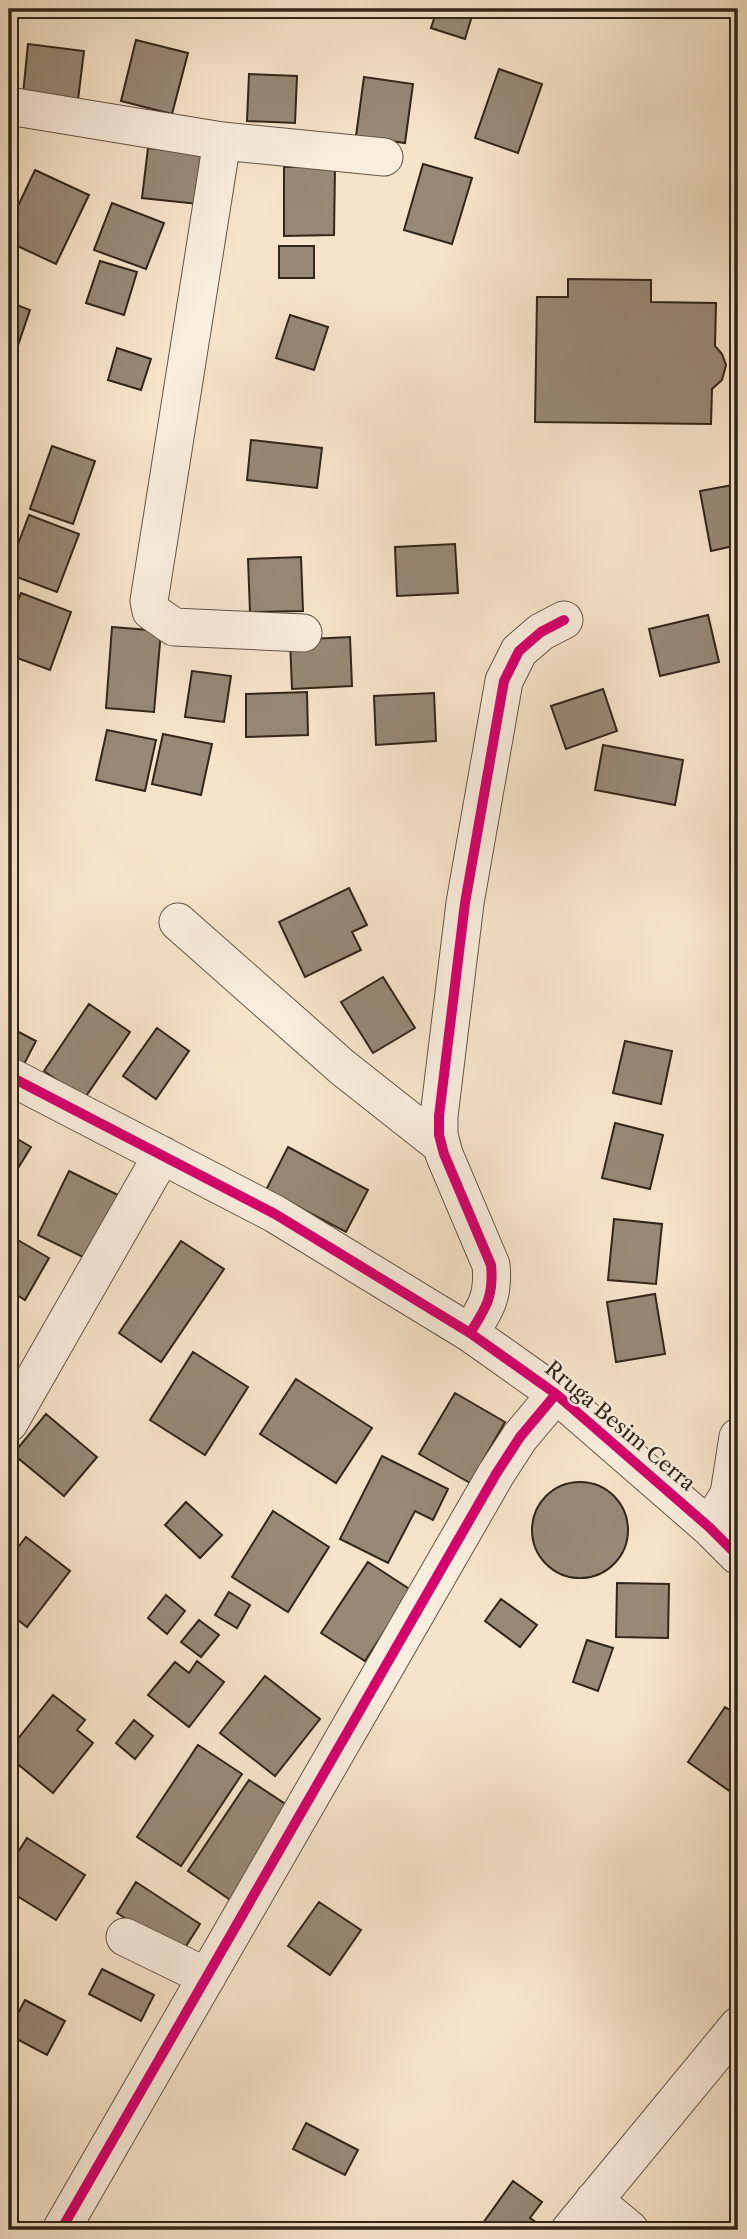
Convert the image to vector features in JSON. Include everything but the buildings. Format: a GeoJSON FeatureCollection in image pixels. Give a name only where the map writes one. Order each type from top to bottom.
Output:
{"type":"FeatureCollection","features":[{"type":"Feature","properties":{"kind":"street"},"geometry":{"type":"LineString","coordinates":[[9,106],[222,141],[384,157]]}},
{"type":"Feature","properties":{"kind":"street"},"geometry":{"type":"LineString","coordinates":[[222,141],[149,601],[151,611],[174,627],[303,634]]}},
{"type":"Feature","properties":{"kind":"street"},"geometry":{"type":"LineString","coordinates":[[470,1333],[489,1303],[493,1281],[491,1265],[442,1146],[439,1116],[465,903],[504,681],[519,652],[541,632],[565,620]]}},
{"type":"Feature","properties":{"kind":"street"},"geometry":{"type":"LineString","coordinates":[[178,922],[342,1067],[442,1146]]}},
{"type":"Feature","properties":{"kind":"street","name":"Rruga Besim Cerra"},"geometry":{"type":"LineString","coordinates":[[9,1076],[275,1214],[470,1333],[556,1394],[709,1527],[738,1556]]}},
{"type":"Feature","properties":{"kind":"street"},"geometry":{"type":"LineString","coordinates":[[9,1423],[162,1155]]}},
{"type":"Feature","properties":{"kind":"street"},"geometry":{"type":"LineString","coordinates":[[61,2230],[496,1474],[520,1437],[556,1394]]}},
{"type":"Feature","properties":{"kind":"street"},"geometry":{"type":"LineString","coordinates":[[709,1527],[729,1494],[738,1437]]}},
{"type":"Feature","properties":{"kind":"street"},"geometry":{"type":"LineString","coordinates":[[125,1937],[207,1977]]}},
{"type":"Feature","properties":{"kind":"street"},"geometry":{"type":"LineString","coordinates":[[570,2230],[738,2026]]}},
{"type":"Feature","properties":{"kind":"street"},"geometry":{"type":"LineString","coordinates":[[594,2200],[631,2230]]}},
{"type":"Feature","properties":{"kind":"cycle path"},"geometry":{"type":"LineString","coordinates":[[470,1333],[488,1301],[491,1265],[444,1154],[439,1135],[439,1116],[465,903],[504,681],[519,651],[541,632],[564,620]]}},
{"type":"Feature","properties":{"kind":"cycle path"},"geometry":{"type":"LineString","coordinates":[[9,1076],[275,1214],[470,1333],[556,1394],[709,1527],[738,1556]]}},
{"type":"Feature","properties":{"kind":"cycle path"},"geometry":{"type":"LineString","coordinates":[[61,2230],[496,1474],[520,1437],[556,1394]]}}]}
